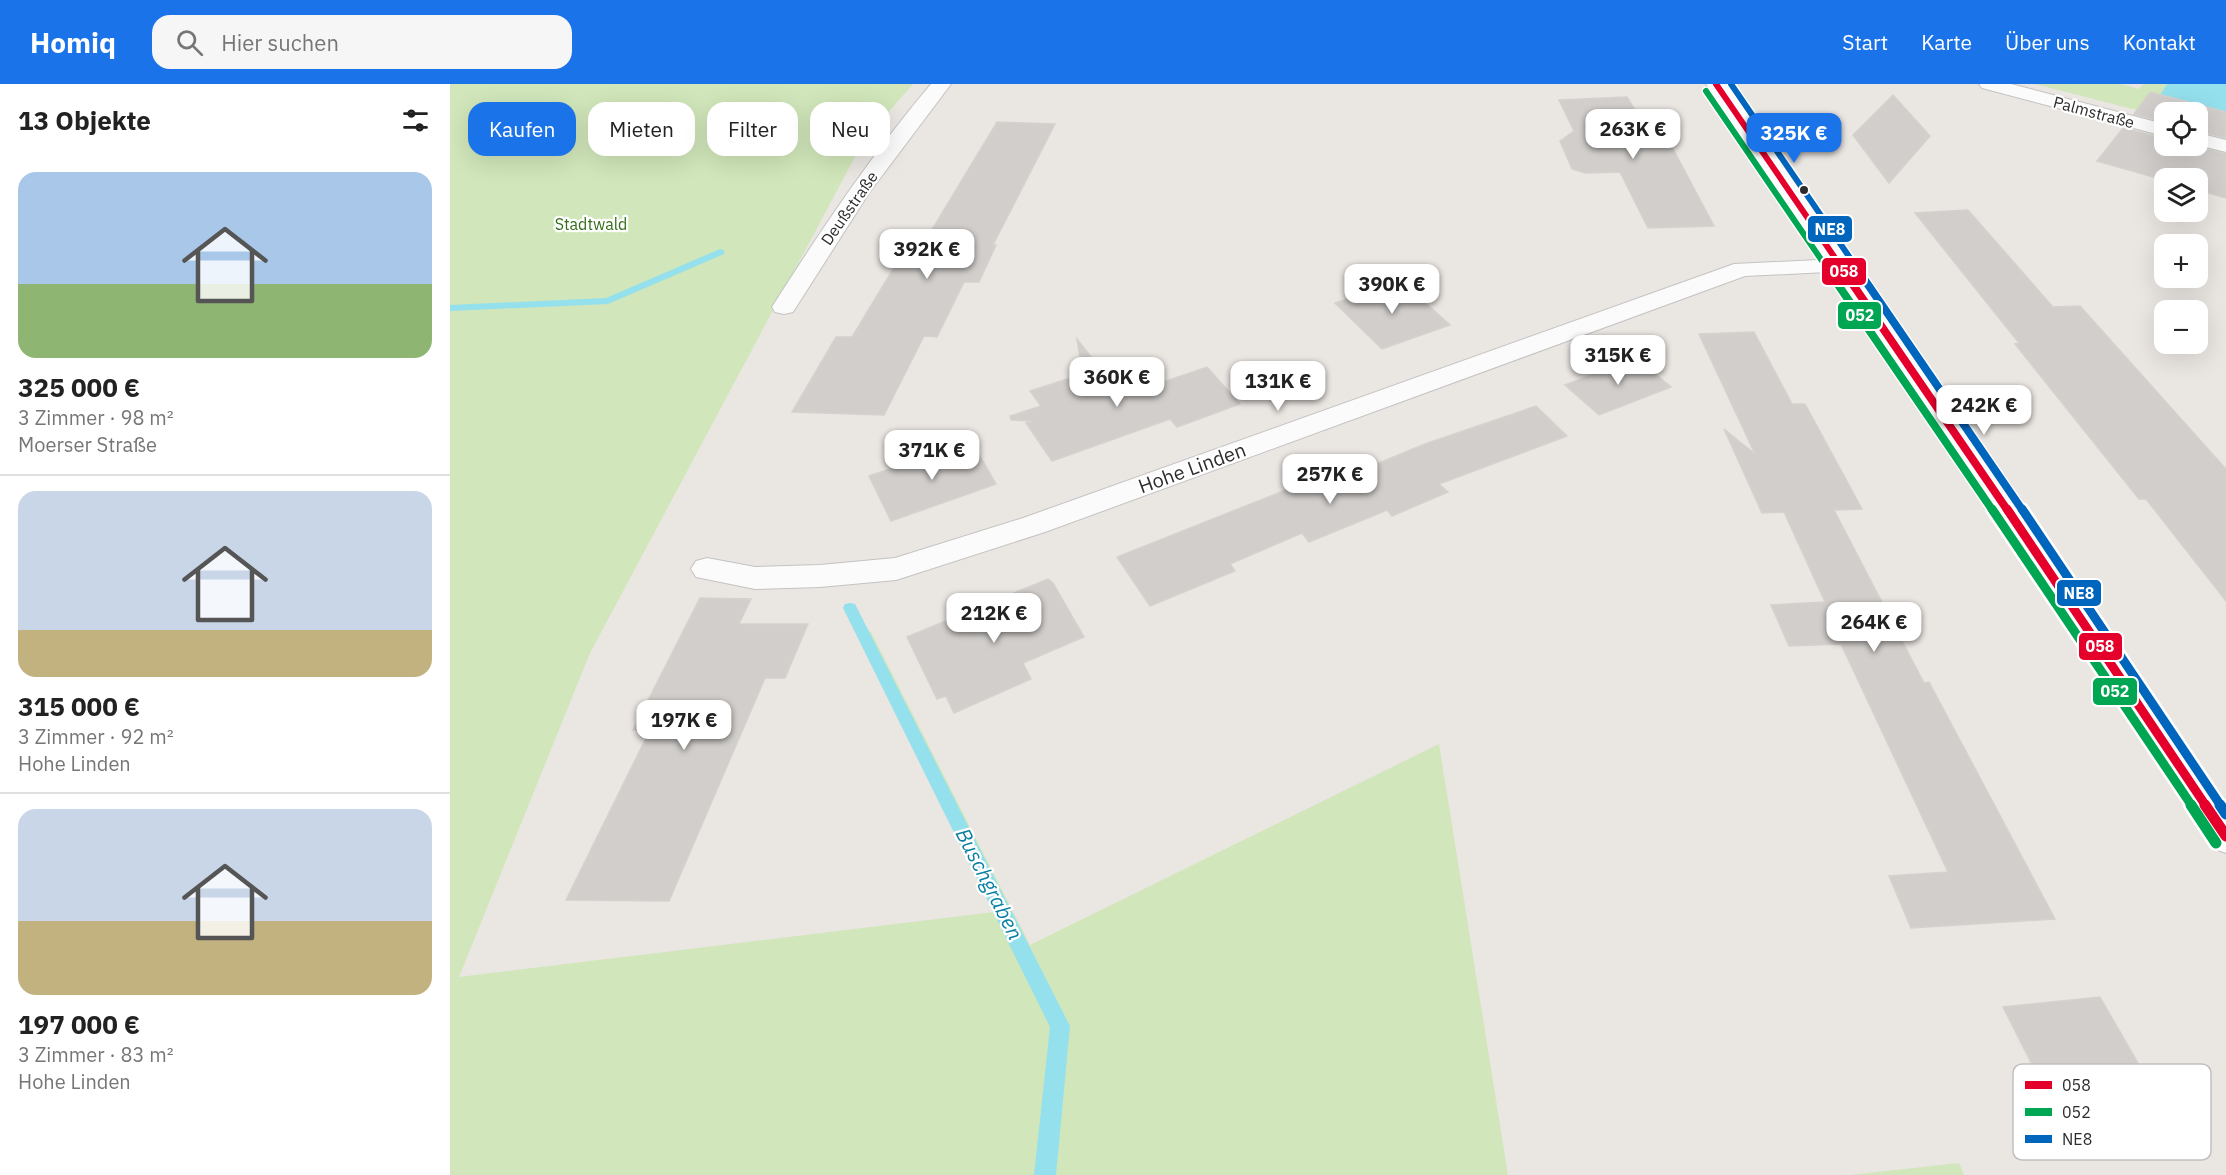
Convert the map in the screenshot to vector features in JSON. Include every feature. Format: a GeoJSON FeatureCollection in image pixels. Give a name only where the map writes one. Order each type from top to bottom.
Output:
{"type":"FeatureCollection","features":[{"type":"Feature","properties":{"kind":"street","name":"Deußstraße"},"geometry":{"type":"LineString","coordinates":[[784,307],[835,226],[913,117],[940,84]]}},
{"type":"Feature","properties":{"kind":"street"},"geometry":{"type":"LineString","coordinates":[[1716,84],[2226,836]]}},
{"type":"Feature","properties":{"kind":"street","name":"Palmstraße"},"geometry":{"type":"LineString","coordinates":[[1989,84],[2154,127]]}},
{"type":"Feature","properties":{"kind":"street"},"geometry":{"type":"LineString","coordinates":[[2208,142],[2226,146]]}},
{"type":"Feature","properties":{"kind":"street","name":"Hohe Linden"},"geometry":{"type":"LineString","coordinates":[[707,569],[755,578],[820,576],[896,568],[1034,525],[1743,269],[1839,266]]}},
{"type":"Feature","properties":{"kind":"green space","name":"Stadtwald"},"geometry":{"type":"Polygon","coordinates":[[[450,84],[913,84],[890,110],[890,102],[810,102],[810,156],[855,156],[590,653],[459,977],[994,912],[853,622],[871,632],[1030,945],[1439,744],[1508,1175],[450,1175],[450,84]]]}},
{"type":"Feature","properties":{"kind":"green space"},"geometry":{"type":"Polygon","coordinates":[[[2035,84],[2121,84],[2139,89],[2143,84],[2167,84],[2160,95],[2187,102],[2154,102],[2154,114],[2035,84]]]}},
{"type":"Feature","properties":{"kind":"green space"},"geometry":{"type":"Polygon","coordinates":[[[2208,107],[2226,112],[2226,133],[2208,128],[2208,107]]]}},
{"type":"Feature","properties":{"kind":"green space"},"geometry":{"type":"Polygon","coordinates":[[[1959,1163],[1964,1175],[1850,1175],[1959,1163]]]}},
{"type":"Feature","properties":{"kind":"water"},"geometry":{"type":"Polygon","coordinates":[[[2167,84],[2226,84],[2226,112],[2208,107],[2208,102],[2187,102],[2160,95],[2167,84]]]}},
{"type":"Feature","properties":{"kind":"building"},"geometry":{"type":"Polygon","coordinates":[[[2150,92],[2188,102],[2154,102],[2154,119],[2134,114],[2150,92]]]}},
{"type":"Feature","properties":{"kind":"building"},"geometry":{"type":"Polygon","coordinates":[[[1893,95],[1930,136],[1889,183],[1853,135],[1893,95]]]}},
{"type":"Feature","properties":{"kind":"building"},"geometry":{"type":"Polygon","coordinates":[[[1627,97],[1648,132],[1664,132],[1714,226],[1648,228],[1620,172],[1585,173],[1572,169],[1560,141],[1574,131],[1559,100],[1627,97]]]}},
{"type":"Feature","properties":{"kind":"building"},"geometry":{"type":"Polygon","coordinates":[[[2208,107],[2226,112],[2226,138],[2208,134],[2208,107]]]}},
{"type":"Feature","properties":{"kind":"building"},"geometry":{"type":"Polygon","coordinates":[[[997,122],[1055,124],[993,245],[996,245],[979,282],[964,282],[937,337],[924,336],[884,415],[792,412],[836,337],[852,337],[912,238],[927,238],[997,122]]]}},
{"type":"Feature","properties":{"kind":"building"},"geometry":{"type":"Polygon","coordinates":[[[2123,128],[2154,136],[2154,156],[2208,156],[2208,149],[2226,154],[2226,198],[2208,193],[2208,168],[2154,168],[2154,177],[2097,161],[2123,128]]]}},
{"type":"Feature","properties":{"kind":"building"},"geometry":{"type":"Polygon","coordinates":[[[1968,210],[2053,307],[2080,306],[2226,469],[2226,601],[2146,499],[2139,499],[2015,344],[2019,343],[1915,213],[1968,210]]]}},
{"type":"Feature","properties":{"kind":"building"},"geometry":{"type":"Polygon","coordinates":[[[1401,281],[1450,325],[1382,349],[1335,303],[1401,281]]]}},
{"type":"Feature","properties":{"kind":"building"},"geometry":{"type":"Polygon","coordinates":[[[1754,332],[1792,404],[1805,404],[1862,509],[1834,510],[1924,683],[1929,682],[2055,919],[1911,928],[1889,876],[1948,872],[1841,644],[1789,646],[1771,605],[1825,602],[1784,512],[1762,513],[1724,429],[1755,454],[1699,334],[1754,332]]]}},
{"type":"Feature","properties":{"kind":"building"},"geometry":{"type":"Polygon","coordinates":[[[1077,339],[1122,396],[1207,367],[1240,404],[1177,427],[1170,419],[1052,461],[1026,423],[1033,421],[1011,420],[1010,416],[1041,406],[1030,391],[1068,379],[1078,393],[1085,391],[1077,339]]]}},
{"type":"Feature","properties":{"kind":"building"},"geometry":{"type":"Polygon","coordinates":[[[1636,358],[1671,387],[1599,415],[1565,385],[1636,358]]]}},
{"type":"Feature","properties":{"kind":"building"},"geometry":{"type":"Polygon","coordinates":[[[1536,406],[1567,436],[1439,484],[1448,492],[1392,516],[1387,510],[1309,542],[1302,533],[1230,564],[1235,571],[1150,606],[1117,557],[1311,480],[1318,488],[1425,444],[1536,406]]]}},
{"type":"Feature","properties":{"kind":"building"},"geometry":{"type":"Polygon","coordinates":[[[972,442],[996,484],[891,521],[869,476],[972,442]]]}},
{"type":"Feature","properties":{"kind":"building"},"geometry":{"type":"Polygon","coordinates":[[[1048,579],[1053,583],[1084,637],[1023,663],[1031,679],[954,713],[946,696],[937,699],[907,637],[1048,579]]]}},
{"type":"Feature","properties":{"kind":"building"},"geometry":{"type":"Polygon","coordinates":[[[700,598],[751,599],[739,624],[808,624],[785,678],[765,678],[669,901],[566,900],[650,730],[633,730],[700,598]]]}},
{"type":"Feature","properties":{"kind":"building"},"geometry":{"type":"Polygon","coordinates":[[[2100,997],[2138,1064],[2032,1064],[2003,1007],[2100,997]]]}},
{"type":"Feature","properties":{"kind":"waterway"},"geometry":{"type":"LineString","coordinates":[[450,308],[608,301],[720,252]]}},
{"type":"Feature","properties":{"kind":"waterway","name":"Buschgraben"},"geometry":{"type":"LineString","coordinates":[[850,608],[1060,1026],[1045,1175]]}},
{"type":"Feature","properties":{"kind":"transit line","name":"058"},"geometry":{"type":"LineString","coordinates":[[1716,84],[2090,631],[2226,836]]}},
{"type":"Feature","properties":{"kind":"transit line","name":"NE8"},"geometry":{"type":"LineString","coordinates":[[1731,84],[2100,624],[2226,814]]}},
{"type":"Feature","properties":{"kind":"transit line","name":"052"},"geometry":{"type":"LineString","coordinates":[[1706,91],[2080,638],[2216,843]]}}]}
